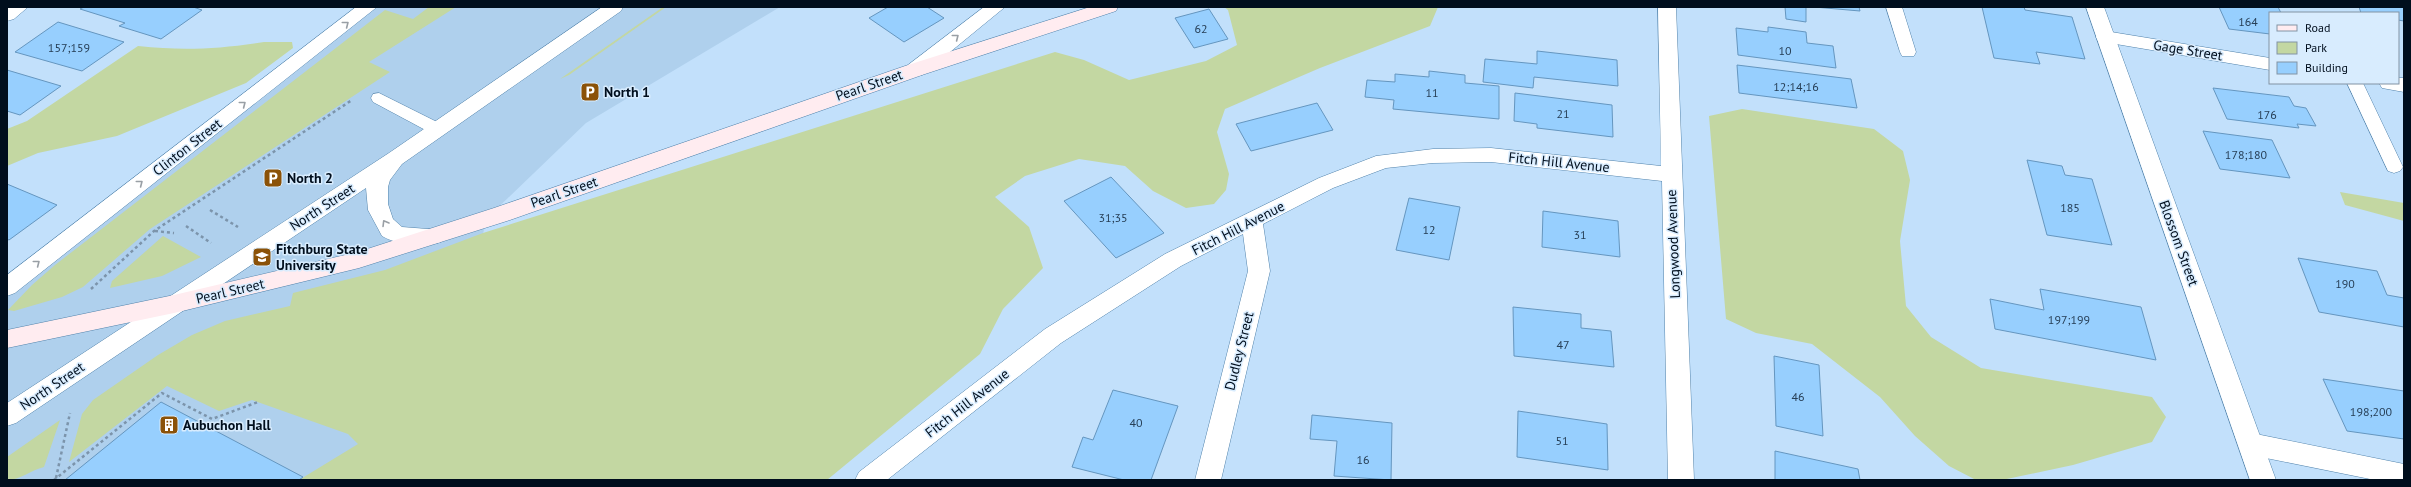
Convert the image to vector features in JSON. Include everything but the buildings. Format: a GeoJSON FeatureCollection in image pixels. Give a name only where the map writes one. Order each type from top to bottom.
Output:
{"type":"FeatureCollection","features":[{"type":"Feature","properties":{"kind":"main road","name":"Pearl Street"},"geometry":{"type":"LineString","coordinates":[[7,339],[174,304],[359,260],[433,236],[914,70],[1109,7]]}},
{"type":"Feature","properties":{"kind":"street"},"geometry":{"type":"LineString","coordinates":[[7,15],[19,7]]}},
{"type":"Feature","properties":{"kind":"street","name":"Clinton Street"},"geometry":{"type":"LineString","coordinates":[[7,287],[368,7]]}},
{"type":"Feature","properties":{"kind":"street","name":"North Street"},"geometry":{"type":"LineString","coordinates":[[7,416],[396,158],[614,7]]}},
{"type":"Feature","properties":{"kind":"street"},"geometry":{"type":"LineString","coordinates":[[914,70],[996,7]]}},
{"type":"Feature","properties":{"kind":"street","name":"Longwood Avenue"},"geometry":{"type":"LineString","coordinates":[[1668,7],[1671,175],[1681,480]]}},
{"type":"Feature","properties":{"kind":"street","name":"Blossom Street"},"geometry":{"type":"LineString","coordinates":[[2095,7],[2263,480]]}},
{"type":"Feature","properties":{"kind":"street","name":"Gage Street"},"geometry":{"type":"LineString","coordinates":[[2105,37],[2269,64]]}},
{"type":"Feature","properties":{"kind":"street"},"geometry":{"type":"LineString","coordinates":[[2394,84],[2404,86]]}},
{"type":"Feature","properties":{"kind":"street","name":"Fitch Hill Avenue"},"geometry":{"type":"LineString","coordinates":[[868,480],[1053,336],[1173,260],[1326,183],[1383,160],[1433,156],[1491,155],[1671,175]]}},
{"type":"Feature","properties":{"kind":"street"},"geometry":{"type":"LineString","coordinates":[[396,158],[382,174],[377,187],[377,204],[383,220],[391,231],[408,236],[433,236]]}},
{"type":"Feature","properties":{"kind":"street","name":"Dudley Street"},"geometry":{"type":"LineString","coordinates":[[1208,480],[1259,271],[1252,221]]}},
{"type":"Feature","properties":{"kind":"street"},"geometry":{"type":"LineString","coordinates":[[2251,444],[2404,475]]}},
{"type":"Feature","properties":{"kind":"lane"},"geometry":{"type":"LineString","coordinates":[[1894,7],[1908,52]]}},
{"type":"Feature","properties":{"kind":"lane"},"geometry":{"type":"LineString","coordinates":[[2355,84],[2394,167]]}},
{"type":"Feature","properties":{"kind":"lane"},"geometry":{"type":"LineString","coordinates":[[379,98],[438,129]]}},
{"type":"Feature","properties":{"kind":"path"},"geometry":{"type":"LineString","coordinates":[[86,294],[154,231],[356,97]]}},
{"type":"Feature","properties":{"kind":"path"},"geometry":{"type":"LineString","coordinates":[[210,210],[239,228]]}},
{"type":"Feature","properties":{"kind":"path"},"geometry":{"type":"LineString","coordinates":[[186,226],[214,245]]}},
{"type":"Feature","properties":{"kind":"path"},"geometry":{"type":"LineString","coordinates":[[154,231],[174,233]]}},
{"type":"Feature","properties":{"kind":"path"},"geometry":{"type":"LineString","coordinates":[[55,479],[162,393],[212,418],[258,402]]}},
{"type":"Feature","properties":{"kind":"path"},"geometry":{"type":"LineString","coordinates":[[55,479],[71,408]]}},
{"type":"Feature","properties":{"kind":"shaded area","name":"Fitchburg State University"},"geometry":{"type":"Polygon","coordinates":[[[368,7],[780,7],[586,123],[486,219],[435,480],[7,480],[7,287],[368,7]]]}},
{"type":"Feature","properties":{"kind":"green space"},"geometry":{"type":"Polygon","coordinates":[[[429,7],[456,7],[369,62],[390,72],[150,229],[83,287],[62,297],[14,311],[8,310],[32,285],[55,265],[385,10],[413,19],[429,7]]]}},
{"type":"Feature","properties":{"kind":"green space"},"geometry":{"type":"Polygon","coordinates":[[[663,7],[666,7],[569,75],[560,79],[663,7]]]}},
{"type":"Feature","properties":{"kind":"green space"},"geometry":{"type":"Polygon","coordinates":[[[1224,7],[1438,7],[1430,26],[1320,68],[1225,109],[1217,132],[1229,174],[1226,190],[1214,204],[1186,208],[1153,191],[1125,166],[1079,159],[1025,176],[995,197],[1029,227],[1043,268],[1003,309],[980,354],[827,480],[299,480],[358,444],[348,434],[252,400],[219,411],[167,386],[69,462],[82,414],[93,400],[158,355],[192,335],[225,321],[290,306],[293,293],[385,270],[483,233],[1055,52],[1084,60],[1129,80],[1206,61],[1237,45],[1228,10],[1224,7]]]}},
{"type":"Feature","properties":{"kind":"green space"},"geometry":{"type":"Polygon","coordinates":[[[264,42],[292,42],[293,48],[246,83],[117,136],[38,153],[7,166],[7,129],[27,121],[138,46],[201,48],[264,42]]]}},
{"type":"Feature","properties":{"kind":"green space"},"geometry":{"type":"Polygon","coordinates":[[[1742,109],[1874,129],[1903,151],[1910,180],[1900,241],[1906,306],[1931,337],[1981,368],[2152,397],[2166,417],[2152,442],[2073,465],[2002,480],[1976,480],[1949,466],[1915,436],[1880,397],[1812,344],[1756,333],[1726,319],[1709,116],[1742,109]]]}},
{"type":"Feature","properties":{"kind":"green space"},"geometry":{"type":"Polygon","coordinates":[[[2340,192],[2404,203],[2404,221],[2345,205],[2340,192]]]}},
{"type":"Feature","properties":{"kind":"green space"},"geometry":{"type":"Polygon","coordinates":[[[163,236],[201,257],[162,276],[110,288],[112,281],[163,236]]]}},
{"type":"Feature","properties":{"kind":"green space"},"geometry":{"type":"Polygon","coordinates":[[[60,420],[44,467],[12,480],[7,480],[7,457],[60,420]]]}},
{"type":"Feature","properties":{"kind":"place","name":"North 1"},"geometry":{"type":"Point","coordinates":[590,92]}},
{"type":"Feature","properties":{"kind":"place","name":"North 2"},"geometry":{"type":"Point","coordinates":[273,178]}},
{"type":"Feature","properties":{"kind":"place","name":"Fitchburg State University"},"geometry":{"type":"Point","coordinates":[262,257]}},
{"type":"Feature","properties":{"kind":"place","name":"Aubuchon Hall"},"geometry":{"type":"Point","coordinates":[169,425]}}]}
